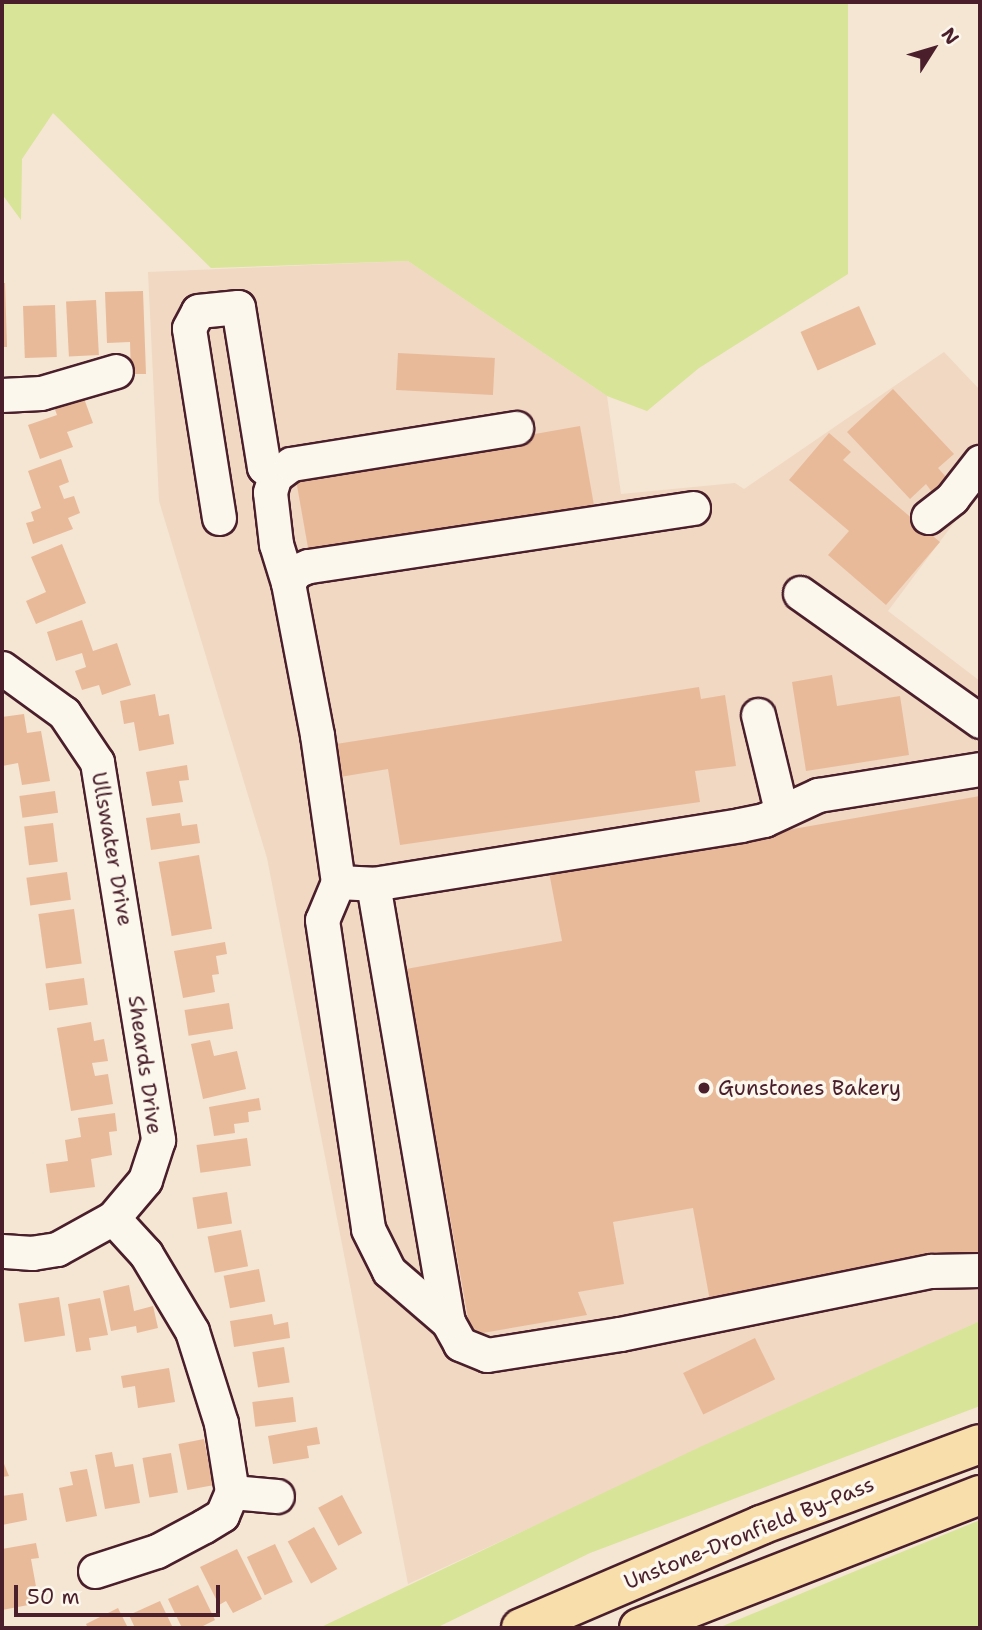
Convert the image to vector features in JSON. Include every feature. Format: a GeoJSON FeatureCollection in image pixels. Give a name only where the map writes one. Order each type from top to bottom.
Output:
{"type":"FeatureCollection","features":[{"type":"Feature","properties":{"kind":"highway","name":"Unstone-Dronfield By-Pass"},"geometry":{"type":"LineString","coordinates":[[521,1628],[761,1525],[980,1444]]}},
{"type":"Feature","properties":{"kind":"highway"},"geometry":{"type":"LineString","coordinates":[[639,1628],[980,1495]]}},
{"type":"Feature","properties":{"kind":"street"},"geometry":{"type":"LineString","coordinates":[[219,518],[189,328],[198,311],[237,307],[264,467],[275,477]]}},
{"type":"Feature","properties":{"kind":"street"},"geometry":{"type":"LineString","coordinates":[[2,395],[41,393],[116,370]]}},
{"type":"Feature","properties":{"kind":"street"},"geometry":{"type":"LineString","coordinates":[[448,1322],[389,1271],[368,1229],[323,920],[338,882],[317,735],[288,583],[274,531],[270,492],[275,477],[291,464],[516,428]]}},
{"type":"Feature","properties":{"kind":"street"},"geometry":{"type":"LineString","coordinates":[[928,517],[952,498],[980,462]]}},
{"type":"Feature","properties":{"kind":"street"},"geometry":{"type":"LineString","coordinates":[[288,583],[296,571],[308,566],[693,508]]}},
{"type":"Feature","properties":{"kind":"street"},"geometry":{"type":"LineString","coordinates":[[800,593],[980,721]]}},
{"type":"Feature","properties":{"kind":"street","name":"Ullswater Drive"},"geometry":{"type":"LineString","coordinates":[[2,668],[64,713],[97,762],[128,946]]}},
{"type":"Feature","properties":{"kind":"street"},"geometry":{"type":"LineString","coordinates":[[758,715],[781,810]]}},
{"type":"Feature","properties":{"kind":"street"},"geometry":{"type":"LineString","coordinates":[[338,882],[373,884],[740,825],[818,795],[980,769]]}},
{"type":"Feature","properties":{"kind":"street"},"geometry":{"type":"LineString","coordinates":[[373,884],[448,1322],[460,1344],[487,1355],[620,1334],[931,1271],[980,1270]]}},
{"type":"Feature","properties":{"kind":"street","name":"Sheards Drive"},"geometry":{"type":"LineString","coordinates":[[2,1251],[32,1254],[57,1249],[113,1218],[145,1180],[158,1140],[128,946]]}},
{"type":"Feature","properties":{"kind":"street"},"geometry":{"type":"LineString","coordinates":[[95,1571],[157,1551],[204,1526],[222,1515],[232,1492],[221,1423],[192,1331],[146,1254],[113,1218]]}},
{"type":"Feature","properties":{"kind":"street"},"geometry":{"type":"LineString","coordinates":[[232,1492],[278,1496]]}},
{"type":"Feature","properties":{"kind":"shaded area"},"geometry":{"type":"Polygon","coordinates":[[[408,261],[607,396],[621,494],[735,483],[744,489],[944,352],[980,390],[980,488],[888,611],[980,681],[980,1321],[408,1584],[267,858],[159,501],[148,272],[408,261]]]}},
{"type":"Feature","properties":{"kind":"green space"},"geometry":{"type":"Polygon","coordinates":[[[2,2],[848,2],[848,274],[699,368],[647,411],[607,396],[408,261],[211,268],[53,113],[22,159],[21,220],[2,194],[2,2]]]}},
{"type":"Feature","properties":{"kind":"green space"},"geometry":{"type":"Polygon","coordinates":[[[980,1321],[980,1406],[590,1553],[436,1628],[319,1628],[700,1447],[980,1321]]]}},
{"type":"Feature","properties":{"kind":"green space"},"geometry":{"type":"Polygon","coordinates":[[[980,1520],[980,1628],[718,1628],[870,1565],[980,1520]]]}},
{"type":"Feature","properties":{"kind":"building"},"geometry":{"type":"Polygon","coordinates":[[[2,283],[5,283],[7,347],[2,347],[2,283]]]}},
{"type":"Feature","properties":{"kind":"building"},"geometry":{"type":"Polygon","coordinates":[[[143,291],[146,374],[131,374],[130,342],[107,343],[105,292],[143,291]]]}},
{"type":"Feature","properties":{"kind":"building"},"geometry":{"type":"Polygon","coordinates":[[[96,300],[99,355],[69,356],[66,302],[96,300]]]}},
{"type":"Feature","properties":{"kind":"building"},"geometry":{"type":"Polygon","coordinates":[[[55,305],[57,357],[25,358],[23,306],[55,305]]]}},
{"type":"Feature","properties":{"kind":"building"},"geometry":{"type":"Polygon","coordinates":[[[859,306],[876,344],[818,370],[801,332],[859,306]]]}},
{"type":"Feature","properties":{"kind":"building"},"geometry":{"type":"Polygon","coordinates":[[[398,353],[495,358],[493,395],[396,390],[398,353]]]}},
{"type":"Feature","properties":{"kind":"building"},"geometry":{"type":"Polygon","coordinates":[[[893,389],[954,454],[938,468],[947,478],[932,492],[926,484],[910,499],[847,432],[893,389]]]}},
{"type":"Feature","properties":{"kind":"building"},"geometry":{"type":"Polygon","coordinates":[[[82,393],[93,423],[67,432],[73,447],[40,459],[28,425],[57,415],[53,404],[82,393]]]}},
{"type":"Feature","properties":{"kind":"building"},"geometry":{"type":"Polygon","coordinates":[[[580,426],[594,505],[309,555],[295,476],[580,426]]]}},
{"type":"Feature","properties":{"kind":"building"},"geometry":{"type":"Polygon","coordinates":[[[829,433],[851,452],[843,460],[940,542],[886,605],[828,555],[849,531],[789,480],[829,433]]]}},
{"type":"Feature","properties":{"kind":"building"},"geometry":{"type":"Polygon","coordinates":[[[61,459],[69,482],[59,486],[64,499],[74,496],[80,513],[68,518],[73,529],[33,544],[26,523],[34,521],[31,512],[41,508],[28,471],[61,459]]]}},
{"type":"Feature","properties":{"kind":"building"},"geometry":{"type":"Polygon","coordinates":[[[62,544],[86,603],[36,624],[26,601],[46,592],[31,557],[62,544]]]}},
{"type":"Feature","properties":{"kind":"building"},"geometry":{"type":"Polygon","coordinates":[[[82,620],[93,651],[117,643],[131,685],[102,695],[99,685],[82,690],[75,671],[86,667],[82,653],[56,661],[47,632],[82,620]]]}},
{"type":"Feature","properties":{"kind":"building"},"geometry":{"type":"Polygon","coordinates":[[[832,675],[837,706],[900,696],[909,755],[806,771],[792,682],[832,675]]]}},
{"type":"Feature","properties":{"kind":"building"},"geometry":{"type":"Polygon","coordinates":[[[699,687],[701,699],[725,695],[736,766],[695,771],[700,802],[400,845],[388,769],[340,777],[336,744],[699,687]]]}},
{"type":"Feature","properties":{"kind":"building"},"geometry":{"type":"Polygon","coordinates":[[[155,694],[159,716],[169,714],[174,744],[139,751],[134,722],[124,724],[120,701],[155,694]]]}},
{"type":"Feature","properties":{"kind":"building"},"geometry":{"type":"Polygon","coordinates":[[[24,714],[27,733],[41,731],[50,781],[22,785],[18,763],[2,766],[2,717],[24,714]]]}},
{"type":"Feature","properties":{"kind":"building"},"geometry":{"type":"Polygon","coordinates":[[[187,765],[189,780],[179,781],[183,802],[152,806],[146,772],[187,765]]]}},
{"type":"Feature","properties":{"kind":"building"},"geometry":{"type":"Polygon","coordinates":[[[55,791],[58,813],[22,818],[19,796],[55,791]]]}},
{"type":"Feature","properties":{"kind":"building","name":"Gunstones Bakery"},"geometry":{"type":"Polygon","coordinates":[[[980,796],[980,1253],[710,1301],[693,1208],[613,1222],[624,1284],[578,1292],[587,1315],[471,1335],[406,969],[562,941],[549,872],[980,796]]]}},
{"type":"Feature","properties":{"kind":"building"},"geometry":{"type":"Polygon","coordinates":[[[180,813],[182,826],[197,824],[200,843],[151,850],[146,818],[180,813]]]}},
{"type":"Feature","properties":{"kind":"building"},"geometry":{"type":"Polygon","coordinates":[[[53,823],[58,862],[29,865],[24,827],[53,823]]]}},
{"type":"Feature","properties":{"kind":"building"},"geometry":{"type":"Polygon","coordinates":[[[199,855],[212,929],[172,936],[159,862],[199,855]]]}},
{"type":"Feature","properties":{"kind":"building"},"geometry":{"type":"Polygon","coordinates":[[[67,872],[71,900],[30,905],[26,878],[67,872]]]}},
{"type":"Feature","properties":{"kind":"building"},"geometry":{"type":"Polygon","coordinates":[[[74,909],[82,963],[46,968],[38,914],[74,909]]]}},
{"type":"Feature","properties":{"kind":"building"},"geometry":{"type":"Polygon","coordinates":[[[225,942],[227,954],[216,956],[219,974],[212,975],[215,992],[183,998],[174,951],[225,942]]]}},
{"type":"Feature","properties":{"kind":"building"},"geometry":{"type":"Polygon","coordinates":[[[84,978],[88,1005],[49,1010],[45,983],[84,978]]]}},
{"type":"Feature","properties":{"kind":"building"},"geometry":{"type":"Polygon","coordinates":[[[229,1003],[233,1029],[189,1036],[185,1010],[229,1003]]]}},
{"type":"Feature","properties":{"kind":"building"},"geometry":{"type":"Polygon","coordinates":[[[91,1022],[94,1041],[104,1039],[108,1061],[92,1063],[95,1076],[108,1074],[113,1104],[71,1111],[57,1028],[91,1022]]]}},
{"type":"Feature","properties":{"kind":"building"},"geometry":{"type":"Polygon","coordinates":[[[210,1040],[214,1056],[237,1051],[246,1089],[203,1099],[191,1044],[210,1040]]]}},
{"type":"Feature","properties":{"kind":"building"},"geometry":{"type":"Polygon","coordinates":[[[259,1098],[261,1110],[248,1112],[249,1122],[234,1124],[235,1133],[214,1136],[209,1107],[259,1098]]]}},
{"type":"Feature","properties":{"kind":"building"},"geometry":{"type":"Polygon","coordinates":[[[115,1113],[117,1131],[109,1132],[112,1155],[91,1159],[95,1187],[50,1193],[46,1164],[68,1161],[65,1140],[81,1137],[78,1118],[115,1113]]]}},
{"type":"Feature","properties":{"kind":"building"},"geometry":{"type":"Polygon","coordinates":[[[247,1138],[251,1166],[200,1173],[196,1145],[247,1138]]]}},
{"type":"Feature","properties":{"kind":"building"},"geometry":{"type":"Polygon","coordinates":[[[227,1192],[232,1224],[197,1229],[192,1197],[227,1192]]]}},
{"type":"Feature","properties":{"kind":"building"},"geometry":{"type":"Polygon","coordinates":[[[241,1230],[248,1266],[215,1273],[208,1236],[241,1230]]]}},
{"type":"Feature","properties":{"kind":"building"},"geometry":{"type":"Polygon","coordinates":[[[259,1269],[265,1301],[230,1308],[224,1276],[259,1269]]]}},
{"type":"Feature","properties":{"kind":"building"},"geometry":{"type":"Polygon","coordinates":[[[129,1285],[134,1311],[153,1306],[158,1328],[137,1333],[136,1326],[111,1331],[103,1291],[129,1285]]]}},
{"type":"Feature","properties":{"kind":"building"},"geometry":{"type":"Polygon","coordinates":[[[59,1297],[65,1336],[25,1342],[19,1303],[59,1297]]]}},
{"type":"Feature","properties":{"kind":"building"},"geometry":{"type":"Polygon","coordinates":[[[100,1298],[108,1335],[89,1338],[91,1350],[76,1352],[68,1304],[100,1298]]]}},
{"type":"Feature","properties":{"kind":"building"},"geometry":{"type":"Polygon","coordinates":[[[272,1314],[274,1325],[288,1322],[290,1338],[234,1347],[230,1321],[272,1314]]]}},
{"type":"Feature","properties":{"kind":"building"},"geometry":{"type":"Polygon","coordinates":[[[755,1338],[775,1379],[703,1414],[683,1373],[755,1338]]]}},
{"type":"Feature","properties":{"kind":"building"},"geometry":{"type":"Polygon","coordinates":[[[284,1347],[290,1383],[258,1388],[252,1352],[284,1347]]]}},
{"type":"Feature","properties":{"kind":"building"},"geometry":{"type":"Polygon","coordinates":[[[169,1368],[175,1402],[138,1408],[135,1386],[123,1388],[121,1376],[169,1368]]]}},
{"type":"Feature","properties":{"kind":"building"},"geometry":{"type":"Polygon","coordinates":[[[293,1397],[296,1422],[255,1427],[252,1402],[293,1397]]]}},
{"type":"Feature","properties":{"kind":"building"},"geometry":{"type":"Polygon","coordinates":[[[317,1427],[320,1444],[307,1446],[309,1458],[273,1464],[268,1436],[317,1427]]]}},
{"type":"Feature","properties":{"kind":"building"},"geometry":{"type":"Polygon","coordinates":[[[204,1439],[213,1485],[187,1490],[178,1444],[204,1439]]]}},
{"type":"Feature","properties":{"kind":"building"},"geometry":{"type":"Polygon","coordinates":[[[112,1452],[115,1467],[133,1464],[140,1503],[105,1509],[95,1455],[112,1452]]]}},
{"type":"Feature","properties":{"kind":"building"},"geometry":{"type":"Polygon","coordinates":[[[171,1453],[178,1492],[149,1497],[142,1458],[171,1453]]]}},
{"type":"Feature","properties":{"kind":"building"},"geometry":{"type":"Polygon","coordinates":[[[2,1459],[9,1476],[2,1477],[2,1459]]]}},
{"type":"Feature","properties":{"kind":"building"},"geometry":{"type":"Polygon","coordinates":[[[87,1469],[97,1516],[66,1522],[59,1488],[73,1485],[70,1472],[87,1469]]]}},
{"type":"Feature","properties":{"kind":"building"},"geometry":{"type":"Polygon","coordinates":[[[23,1493],[27,1520],[2,1525],[2,1496],[23,1493]]]}},
{"type":"Feature","properties":{"kind":"building"},"geometry":{"type":"Polygon","coordinates":[[[342,1495],[362,1533],[338,1546],[318,1508],[342,1495]]]}},
{"type":"Feature","properties":{"kind":"building"},"geometry":{"type":"Polygon","coordinates":[[[314,1527],[337,1569],[311,1584],[288,1542],[314,1527]]]}},
{"type":"Feature","properties":{"kind":"building"},"geometry":{"type":"Polygon","coordinates":[[[36,1543],[39,1558],[31,1559],[39,1603],[2,1610],[2,1549],[36,1543]]]}},
{"type":"Feature","properties":{"kind":"building"},"geometry":{"type":"Polygon","coordinates":[[[275,1544],[293,1582],[265,1595],[247,1557],[275,1544]]]}},
{"type":"Feature","properties":{"kind":"building"},"geometry":{"type":"Polygon","coordinates":[[[237,1549],[262,1599],[233,1613],[226,1601],[219,1605],[200,1567],[237,1549]]]}},
{"type":"Feature","properties":{"kind":"building"},"geometry":{"type":"Polygon","coordinates":[[[198,1585],[215,1620],[199,1628],[182,1628],[168,1599],[198,1585]]]}},
{"type":"Feature","properties":{"kind":"building"},"geometry":{"type":"Polygon","coordinates":[[[160,1601],[173,1628],[135,1628],[129,1615],[160,1601]]]}},
{"type":"Feature","properties":{"kind":"building"},"geometry":{"type":"Polygon","coordinates":[[[118,1608],[128,1628],[88,1628],[86,1624],[118,1608]]]}},
{"type":"Feature","properties":{"kind":"place","name":"Gunstones Bakery"},"geometry":{"type":"Point","coordinates":[704,1088]}}]}
